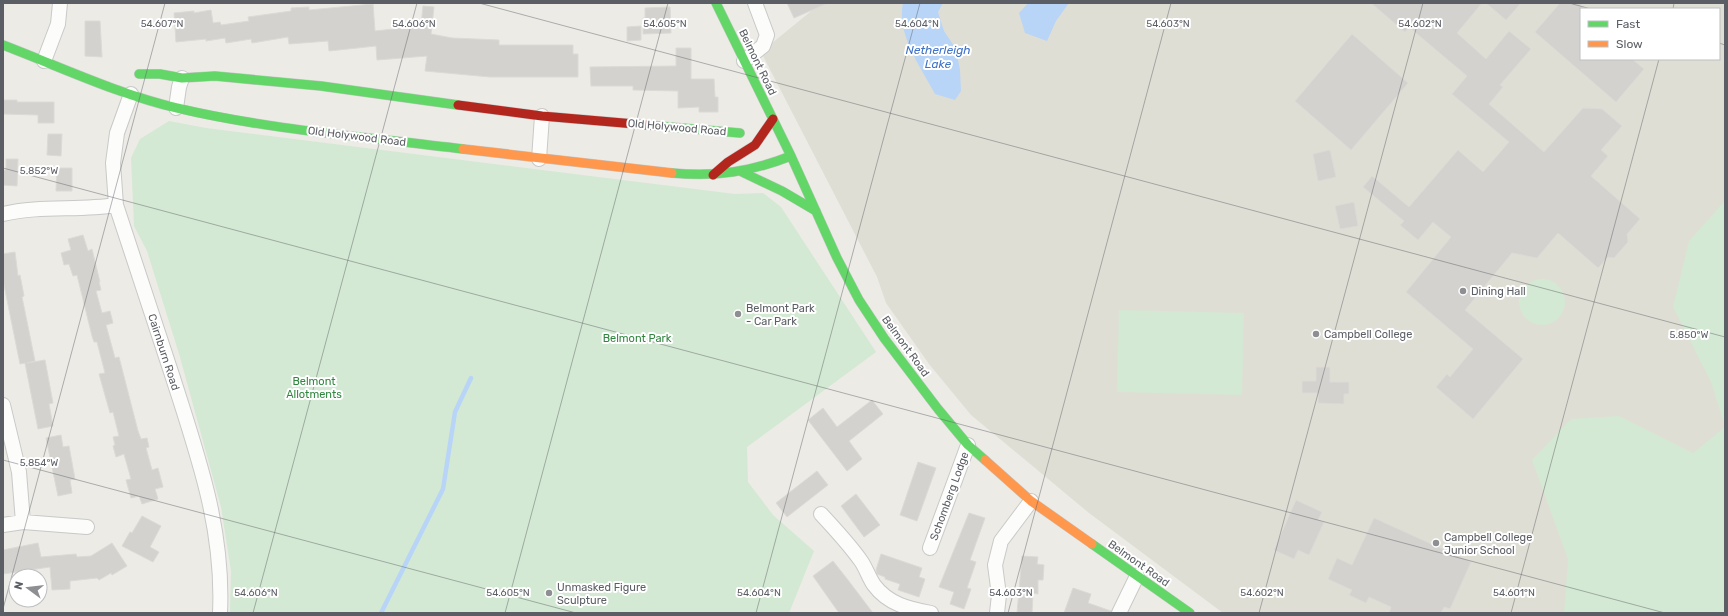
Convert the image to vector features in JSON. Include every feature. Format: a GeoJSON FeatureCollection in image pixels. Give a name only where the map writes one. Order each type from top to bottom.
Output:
{"type":"FeatureCollection","features":[{"type":"Feature","properties":{"kind":"street"},"geometry":{"type":"LineString","coordinates":[[44,61],[58,24],[60,3]]}},
{"type":"Feature","properties":{"kind":"street","name":"Belmont Road"},"geometry":{"type":"LineString","coordinates":[[716,3],[791,156],[837,258],[863,307],[905,366],[968,445],[1031,501],[1190,613]]}},
{"type":"Feature","properties":{"kind":"street"},"geometry":{"type":"LineString","coordinates":[[744,61],[763,46],[767,35],[755,3]]}},
{"type":"Feature","properties":{"kind":"street","name":"Old Holywood Road"},"geometry":{"type":"LineString","coordinates":[[3,45],[131,94],[176,108],[240,121],[539,159],[685,174],[713,175],[742,172],[771,164],[791,156]]}},
{"type":"Feature","properties":{"kind":"street","name":"Old Holywood Road"},"geometry":{"type":"LineString","coordinates":[[139,74],[160,74],[182,78],[215,76],[321,86],[542,116],[740,133]]}},
{"type":"Feature","properties":{"kind":"street"},"geometry":{"type":"LineString","coordinates":[[176,108],[182,78]]}},
{"type":"Feature","properties":{"kind":"street","name":"Cairnburn Road"},"geometry":{"type":"LineString","coordinates":[[131,94],[117,133],[113,163],[116,205],[195,447],[210,500],[220,574],[220,609]]}},
{"type":"Feature","properties":{"kind":"street"},"geometry":{"type":"LineString","coordinates":[[539,159],[542,116]]}},
{"type":"Feature","properties":{"kind":"street"},"geometry":{"type":"LineString","coordinates":[[713,175],[728,162],[748,151],[755,145],[773,119]]}},
{"type":"Feature","properties":{"kind":"street"},"geometry":{"type":"LineString","coordinates":[[742,172],[782,191],[816,211]]}},
{"type":"Feature","properties":{"kind":"street"},"geometry":{"type":"LineString","coordinates":[[3,214],[21,210],[94,209],[116,205]]}},
{"type":"Feature","properties":{"kind":"street"},"geometry":{"type":"LineString","coordinates":[[3,405],[19,472],[23,522]]}},
{"type":"Feature","properties":{"kind":"street","name":"Schomberg Lodge"},"geometry":{"type":"LineString","coordinates":[[930,548],[968,445]]}},
{"type":"Feature","properties":{"kind":"street"},"geometry":{"type":"LineString","coordinates":[[996,613],[999,595],[995,565],[1001,541],[1031,501]]}},
{"type":"Feature","properties":{"kind":"street"},"geometry":{"type":"LineString","coordinates":[[821,514],[845,540],[862,562],[875,585],[888,599],[907,609],[931,613]]}},
{"type":"Feature","properties":{"kind":"street"},"geometry":{"type":"LineString","coordinates":[[3,525],[23,522],[87,527]]}},
{"type":"Feature","properties":{"kind":"street"},"geometry":{"type":"LineString","coordinates":[[1119,613],[1137,576]]}},
{"type":"Feature","properties":{"kind":"shaded area","name":"Campbell College"},"geometry":{"type":"Polygon","coordinates":[[[821,3],[1725,3],[1725,613],[1223,613],[1089,513],[971,415],[929,364],[886,303],[877,277],[761,52],[821,3]]]}},
{"type":"Feature","properties":{"kind":"green space","name":"Belmont Park"},"geometry":{"type":"Polygon","coordinates":[[[169,121],[206,128],[735,194],[763,193],[781,207],[876,352],[747,447],[748,482],[773,515],[814,551],[789,613],[230,613],[231,571],[221,507],[180,357],[147,251],[134,226],[131,158],[140,139],[169,121]]]}},
{"type":"Feature","properties":{"kind":"green space"},"geometry":{"type":"Polygon","coordinates":[[[1725,201],[1725,426],[1711,382],[1673,307],[1689,241],[1725,201]]]}},
{"type":"Feature","properties":{"kind":"green space"},"geometry":{"type":"Polygon","coordinates":[[[1547,279],[1559,285],[1564,293],[1564,311],[1559,319],[1551,324],[1537,325],[1525,319],[1520,311],[1519,297],[1525,285],[1533,280],[1547,279]]]}},
{"type":"Feature","properties":{"kind":"green space"},"geometry":{"type":"Polygon","coordinates":[[[1119,310],[1244,313],[1242,395],[1117,392],[1119,310]]]}},
{"type":"Feature","properties":{"kind":"green space"},"geometry":{"type":"Polygon","coordinates":[[[1619,416],[1693,453],[1725,427],[1725,613],[1564,613],[1568,559],[1532,460],[1571,419],[1619,416]]]}},
{"type":"Feature","properties":{"kind":"water","name":"Netherleigh Lake"},"geometry":{"type":"Polygon","coordinates":[[[903,3],[943,3],[938,12],[944,31],[956,49],[960,70],[961,91],[955,100],[935,94],[917,62],[906,38],[903,26],[903,3]]]}},
{"type":"Feature","properties":{"kind":"water"},"geometry":{"type":"Polygon","coordinates":[[[1028,3],[1069,3],[1056,21],[1047,41],[1025,33],[1019,13],[1028,3]]]}},
{"type":"Feature","properties":{"kind":"building"},"geometry":{"type":"Polygon","coordinates":[[[787,3],[828,3],[794,18],[787,3]]]}},
{"type":"Feature","properties":{"kind":"building"},"geometry":{"type":"Polygon","coordinates":[[[1371,3],[1482,3],[1457,33],[1486,59],[1509,31],[1531,49],[1500,85],[1503,87],[1489,104],[1544,152],[1583,108],[1602,109],[1622,126],[1601,150],[1608,156],[1591,176],[1640,219],[1627,234],[1628,242],[1614,258],[1608,257],[1598,268],[1558,233],[1537,258],[1512,253],[1465,310],[1523,359],[1473,419],[1436,387],[1447,374],[1450,377],[1473,349],[1406,292],[1451,237],[1433,222],[1418,240],[1400,225],[1404,221],[1363,187],[1372,176],[1409,207],[1458,150],[1483,172],[1509,142],[1452,94],[1467,76],[1409,27],[1405,32],[1371,3]]]}},
{"type":"Feature","properties":{"kind":"building"},"geometry":{"type":"Polygon","coordinates":[[[1486,3],[1521,3],[1506,20],[1486,3]]]}},
{"type":"Feature","properties":{"kind":"building"},"geometry":{"type":"Polygon","coordinates":[[[1560,3],[1581,3],[1580,60],[1633,60],[1644,69],[1616,102],[1535,32],[1560,3]]]}},
{"type":"Feature","properties":{"kind":"building"},"geometry":{"type":"Polygon","coordinates":[[[373,4],[375,31],[421,26],[423,6],[434,7],[431,34],[452,38],[499,40],[499,45],[573,45],[573,54],[578,54],[578,77],[490,77],[425,71],[427,56],[377,60],[376,46],[329,51],[328,41],[289,44],[288,37],[252,43],[251,39],[226,43],[225,38],[206,41],[206,39],[176,42],[174,13],[194,11],[194,13],[211,10],[213,23],[220,22],[221,25],[249,21],[248,17],[291,11],[291,8],[309,7],[309,10],[373,4]]]}},
{"type":"Feature","properties":{"kind":"building"},"geometry":{"type":"Polygon","coordinates":[[[670,7],[671,33],[643,34],[643,18],[645,18],[645,8],[670,7]]]}},
{"type":"Feature","properties":{"kind":"building"},"geometry":{"type":"Polygon","coordinates":[[[85,21],[100,21],[102,57],[85,56],[85,21]]]}},
{"type":"Feature","properties":{"kind":"building"},"geometry":{"type":"Polygon","coordinates":[[[641,26],[641,40],[627,41],[627,27],[641,26]]]}},
{"type":"Feature","properties":{"kind":"building"},"geometry":{"type":"Polygon","coordinates":[[[1352,34],[1408,83],[1351,150],[1295,101],[1352,34]]]}},
{"type":"Feature","properties":{"kind":"building"},"geometry":{"type":"Polygon","coordinates":[[[676,48],[691,48],[691,79],[714,79],[715,97],[718,97],[718,112],[699,112],[699,107],[678,108],[678,91],[633,90],[633,86],[591,86],[590,67],[676,66],[676,48]]]}},
{"type":"Feature","properties":{"kind":"building"},"geometry":{"type":"Polygon","coordinates":[[[3,100],[17,100],[17,102],[54,102],[54,123],[38,123],[38,115],[3,114],[3,100]]]}},
{"type":"Feature","properties":{"kind":"building"},"geometry":{"type":"Polygon","coordinates":[[[48,134],[62,134],[61,156],[47,155],[48,134]]]}},
{"type":"Feature","properties":{"kind":"building"},"geometry":{"type":"Polygon","coordinates":[[[1330,150],[1336,177],[1318,181],[1313,154],[1330,150]]]}},
{"type":"Feature","properties":{"kind":"building"},"geometry":{"type":"Polygon","coordinates":[[[6,159],[18,159],[17,186],[3,185],[3,170],[6,170],[6,159]]]}},
{"type":"Feature","properties":{"kind":"building"},"geometry":{"type":"Polygon","coordinates":[[[57,168],[72,168],[72,191],[56,191],[57,168]]]}},
{"type":"Feature","properties":{"kind":"building"},"geometry":{"type":"Polygon","coordinates":[[[1354,202],[1358,226],[1340,229],[1335,206],[1354,202]]]}},
{"type":"Feature","properties":{"kind":"building"},"geometry":{"type":"Polygon","coordinates":[[[83,235],[88,251],[92,249],[100,282],[101,290],[96,291],[102,313],[110,311],[113,323],[106,325],[115,358],[119,357],[138,431],[141,439],[147,438],[149,447],[146,448],[152,470],[158,468],[163,487],[155,489],[158,499],[142,504],[139,496],[131,498],[126,480],[131,479],[124,454],[116,457],[113,446],[115,445],[113,437],[119,436],[113,412],[110,413],[99,374],[105,373],[97,342],[94,342],[92,336],[77,275],[73,276],[69,264],[64,265],[61,253],[71,250],[68,239],[83,235]]]}},
{"type":"Feature","properties":{"kind":"building"},"geometry":{"type":"Polygon","coordinates":[[[15,252],[18,276],[20,275],[24,296],[22,297],[35,361],[27,363],[45,360],[53,403],[49,404],[53,426],[38,429],[25,363],[20,364],[3,280],[3,254],[15,252]]]}},
{"type":"Feature","properties":{"kind":"building"},"geometry":{"type":"Polygon","coordinates":[[[1316,367],[1330,367],[1330,382],[1349,382],[1349,394],[1344,394],[1344,404],[1318,403],[1318,393],[1302,393],[1302,381],[1316,381],[1316,367]]]}},
{"type":"Feature","properties":{"kind":"building"},"geometry":{"type":"Polygon","coordinates":[[[872,400],[883,414],[849,441],[862,459],[847,471],[808,420],[823,408],[837,427],[872,400]]]}},
{"type":"Feature","properties":{"kind":"building"},"geometry":{"type":"Polygon","coordinates":[[[61,435],[63,447],[69,446],[75,479],[70,480],[72,493],[58,496],[46,438],[61,435]]]}},
{"type":"Feature","properties":{"kind":"building"},"geometry":{"type":"Polygon","coordinates":[[[918,462],[936,468],[917,521],[900,515],[918,462]]]}},
{"type":"Feature","properties":{"kind":"building"},"geometry":{"type":"Polygon","coordinates":[[[817,471],[828,485],[787,517],[776,503],[817,471]]]}},
{"type":"Feature","properties":{"kind":"building"},"geometry":{"type":"Polygon","coordinates":[[[856,494],[880,525],[864,537],[841,506],[856,494]]]}},
{"type":"Feature","properties":{"kind":"building"},"geometry":{"type":"Polygon","coordinates":[[[1296,500],[1322,512],[1318,520],[1324,522],[1309,555],[1298,550],[1294,559],[1274,550],[1296,500]]]}},
{"type":"Feature","properties":{"kind":"building"},"geometry":{"type":"Polygon","coordinates":[[[969,513],[985,518],[970,560],[976,562],[967,588],[971,589],[964,609],[950,604],[954,592],[939,587],[969,513]]]}},
{"type":"Feature","properties":{"kind":"building"},"geometry":{"type":"Polygon","coordinates":[[[142,516],[161,526],[150,547],[159,552],[153,562],[122,546],[142,516]]]}},
{"type":"Feature","properties":{"kind":"building"},"geometry":{"type":"Polygon","coordinates":[[[1374,518],[1471,562],[1450,609],[1444,607],[1441,613],[1389,613],[1391,607],[1369,597],[1366,603],[1349,595],[1352,590],[1328,579],[1337,558],[1352,565],[1374,518]]]}},
{"type":"Feature","properties":{"kind":"building"},"geometry":{"type":"Polygon","coordinates":[[[38,543],[41,557],[76,554],[77,557],[91,556],[112,543],[127,566],[112,575],[111,573],[99,580],[97,578],[70,581],[70,589],[52,590],[50,567],[8,568],[8,573],[3,574],[3,550],[38,543]]]}},
{"type":"Feature","properties":{"kind":"building"},"geometry":{"type":"Polygon","coordinates":[[[881,554],[922,568],[919,577],[925,579],[919,597],[898,590],[900,584],[885,579],[885,577],[877,574],[876,570],[881,554]]]}},
{"type":"Feature","properties":{"kind":"building"},"geometry":{"type":"Polygon","coordinates":[[[1022,556],[1038,557],[1037,564],[1044,565],[1043,580],[1038,580],[1038,594],[1033,593],[1032,613],[1017,613],[1022,556]]]}},
{"type":"Feature","properties":{"kind":"building"},"geometry":{"type":"Polygon","coordinates":[[[833,561],[873,613],[839,613],[813,576],[833,561]]]}},
{"type":"Feature","properties":{"kind":"building"},"geometry":{"type":"Polygon","coordinates":[[[1073,588],[1091,594],[1088,603],[1111,611],[1111,613],[1064,613],[1073,588]]]}},
{"type":"Feature","properties":{"kind":"waterway"},"geometry":{"type":"LineString","coordinates":[[381,613],[443,489],[455,412],[471,378]]}},
{"type":"Feature","properties":{"kind":"traffic: fast"},"geometry":{"type":"LineString","coordinates":[[716,3],[791,156],[837,258],[859,300],[884,338],[938,409],[968,445],[985,460]]}},
{"type":"Feature","properties":{"kind":"traffic: fast"},"geometry":{"type":"LineString","coordinates":[[3,45],[89,80],[134,96],[212,116],[319,132],[463,149]]}},
{"type":"Feature","properties":{"kind":"traffic: fast"},"geometry":{"type":"LineString","coordinates":[[139,74],[160,74],[182,78],[215,76],[321,86],[458,105]]}},
{"type":"Feature","properties":{"kind":"traffic: fast"},"geometry":{"type":"LineString","coordinates":[[658,126],[740,133]]}},
{"type":"Feature","properties":{"kind":"traffic: fast"},"geometry":{"type":"LineString","coordinates":[[672,173],[718,174],[733,172],[761,166],[791,156]]}},
{"type":"Feature","properties":{"kind":"traffic: fast"},"geometry":{"type":"LineString","coordinates":[[742,172],[782,191],[816,211]]}},
{"type":"Feature","properties":{"kind":"traffic: fast"},"geometry":{"type":"LineString","coordinates":[[1092,544],[1190,613]]}},
{"type":"Feature","properties":{"kind":"traffic: slow"},"geometry":{"type":"LineString","coordinates":[[463,149],[672,173]]}},
{"type":"Feature","properties":{"kind":"traffic: slow"},"geometry":{"type":"LineString","coordinates":[[985,460],[1031,501],[1092,544]]}},
{"type":"Feature","properties":{"kind":"traffic: jam"},"geometry":{"type":"LineString","coordinates":[[458,105],[542,116],[658,126]]}},
{"type":"Feature","properties":{"kind":"traffic: jam"},"geometry":{"type":"LineString","coordinates":[[713,175],[728,162],[755,145],[773,119]]}},
{"type":"Feature","properties":{"kind":"place","name":"Dining Hall"},"geometry":{"type":"Point","coordinates":[1463,291]}},
{"type":"Feature","properties":{"kind":"place","name":"Belmont Park - Car Park"},"geometry":{"type":"Point","coordinates":[738,314]}},
{"type":"Feature","properties":{"kind":"place","name":"Campbell College"},"geometry":{"type":"Point","coordinates":[1316,334]}},
{"type":"Feature","properties":{"kind":"place","name":"Campbell College Junior School"},"geometry":{"type":"Point","coordinates":[1436,543]}},
{"type":"Feature","properties":{"kind":"place","name":"Unmasked Figure Sculpture"},"geometry":{"type":"Point","coordinates":[549,593]}},
{"type":"Feature","properties":{"kind":"park label","name":"Belmont Allotments"},"geometry":{"type":"Point","coordinates":[314,387]}}]}
